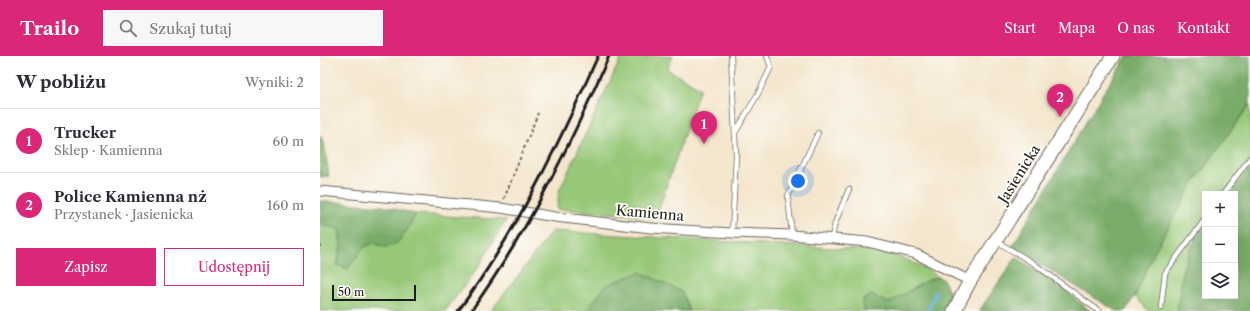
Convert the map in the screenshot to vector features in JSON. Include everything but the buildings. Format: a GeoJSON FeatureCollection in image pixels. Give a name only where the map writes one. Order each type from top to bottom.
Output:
{"type":"FeatureCollection","features":[{"type":"Feature","properties":{"kind":"main road","name":"Jasienicka"},"geometry":{"type":"LineString","coordinates":[[954,311],[970,281],[1111,57]]}},
{"type":"Feature","properties":{"kind":"street","name":"Kamienna"},"geometry":{"type":"LineString","coordinates":[[320,191],[501,208],[555,217],[644,227],[732,233],[832,237],[890,246],[916,254],[970,281]]}},
{"type":"Feature","properties":{"kind":"lane"},"geometry":{"type":"LineString","coordinates":[[731,56],[736,155],[732,233]]}},
{"type":"Feature","properties":{"kind":"lane"},"geometry":{"type":"LineString","coordinates":[[735,133],[759,92],[771,67],[767,56]]}},
{"type":"Feature","properties":{"kind":"lane"},"geometry":{"type":"LineString","coordinates":[[792,235],[788,196],[818,133]]}},
{"type":"Feature","properties":{"kind":"lane"},"geometry":{"type":"LineString","coordinates":[[1225,191],[1250,158]]}},
{"type":"Feature","properties":{"kind":"lane"},"geometry":{"type":"LineString","coordinates":[[832,237],[835,224],[849,189]]}},
{"type":"Feature","properties":{"kind":"lane"},"geometry":{"type":"LineString","coordinates":[[1161,308],[1165,273],[1202,223]]}},
{"type":"Feature","properties":{"kind":"lane"},"geometry":{"type":"LineString","coordinates":[[996,241],[1034,263],[1099,311]]}},
{"type":"Feature","properties":{"kind":"path"},"geometry":{"type":"LineString","coordinates":[[501,208],[538,113]]}},
{"type":"Feature","properties":{"kind":"green space"},"geometry":{"type":"Polygon","coordinates":[[[622,56],[673,56],[667,69],[700,88],[656,217],[557,209],[559,191],[622,56]]]}},
{"type":"Feature","properties":{"kind":"green space"},"geometry":{"type":"Polygon","coordinates":[[[1127,56],[1250,56],[1250,104],[1194,182],[1154,252],[1135,296],[1125,311],[1116,311],[1012,247],[1102,95],[1127,56]]]}},
{"type":"Feature","properties":{"kind":"green space"},"geometry":{"type":"Polygon","coordinates":[[[1250,104],[1250,168],[1232,191],[1202,191],[1202,231],[1193,243],[1183,268],[1177,311],[1148,311],[1135,296],[1154,252],[1194,182],[1250,104]]]}},
{"type":"Feature","properties":{"kind":"green space"},"geometry":{"type":"Polygon","coordinates":[[[320,136],[324,143],[329,176],[320,177],[320,136]]]}},
{"type":"Feature","properties":{"kind":"green space"},"geometry":{"type":"Polygon","coordinates":[[[1250,168],[1250,311],[1177,311],[1182,277],[1188,257],[1192,247],[1202,232],[1202,299],[1238,299],[1238,191],[1232,191],[1250,168]]]}},
{"type":"Feature","properties":{"kind":"green space"},"geometry":{"type":"Polygon","coordinates":[[[320,201],[383,206],[416,214],[401,239],[391,246],[386,247],[373,243],[363,248],[348,269],[337,265],[341,246],[339,229],[325,226],[320,227],[320,201]]]}},
{"type":"Feature","properties":{"kind":"green space"},"geometry":{"type":"Polygon","coordinates":[[[416,214],[506,220],[479,266],[445,311],[320,311],[320,227],[325,226],[339,229],[341,246],[337,265],[348,269],[363,248],[373,243],[386,247],[406,232],[416,214]]]}},
{"type":"Feature","properties":{"kind":"green space"},"geometry":{"type":"Polygon","coordinates":[[[552,231],[881,251],[911,261],[938,277],[926,281],[889,303],[864,310],[866,311],[491,311],[552,231]]]}},
{"type":"Feature","properties":{"kind":"green space"},"geometry":{"type":"Polygon","coordinates":[[[1016,257],[1059,285],[1090,311],[979,311],[1016,257]]]}},
{"type":"Feature","properties":{"kind":"green space"},"geometry":{"type":"Polygon","coordinates":[[[641,272],[682,292],[689,311],[586,311],[606,285],[641,272]]]}},
{"type":"Feature","properties":{"kind":"green space"},"geometry":{"type":"Polygon","coordinates":[[[938,277],[943,279],[950,293],[943,311],[866,311],[862,306],[863,300],[871,295],[889,303],[926,281],[938,277]]]}},
{"type":"Feature","properties":{"kind":"waterway"},"geometry":{"type":"LineString","coordinates":[[928,311],[936,292]]}},
{"type":"Feature","properties":{"kind":"railway"},"geometry":{"type":"LineString","coordinates":[[458,311],[479,281],[518,219],[552,155],[598,56]]}},
{"type":"Feature","properties":{"kind":"railway"},"geometry":{"type":"LineString","coordinates":[[471,311],[492,281],[530,219],[579,123],[609,56]]}},
{"type":"Feature","properties":{"kind":"place","name":"Police Kamienna nż"},"geometry":{"type":"Point","coordinates":[1060,117]}},
{"type":"Feature","properties":{"kind":"place","name":"Trucker"},"geometry":{"type":"Point","coordinates":[704,144]}}]}
